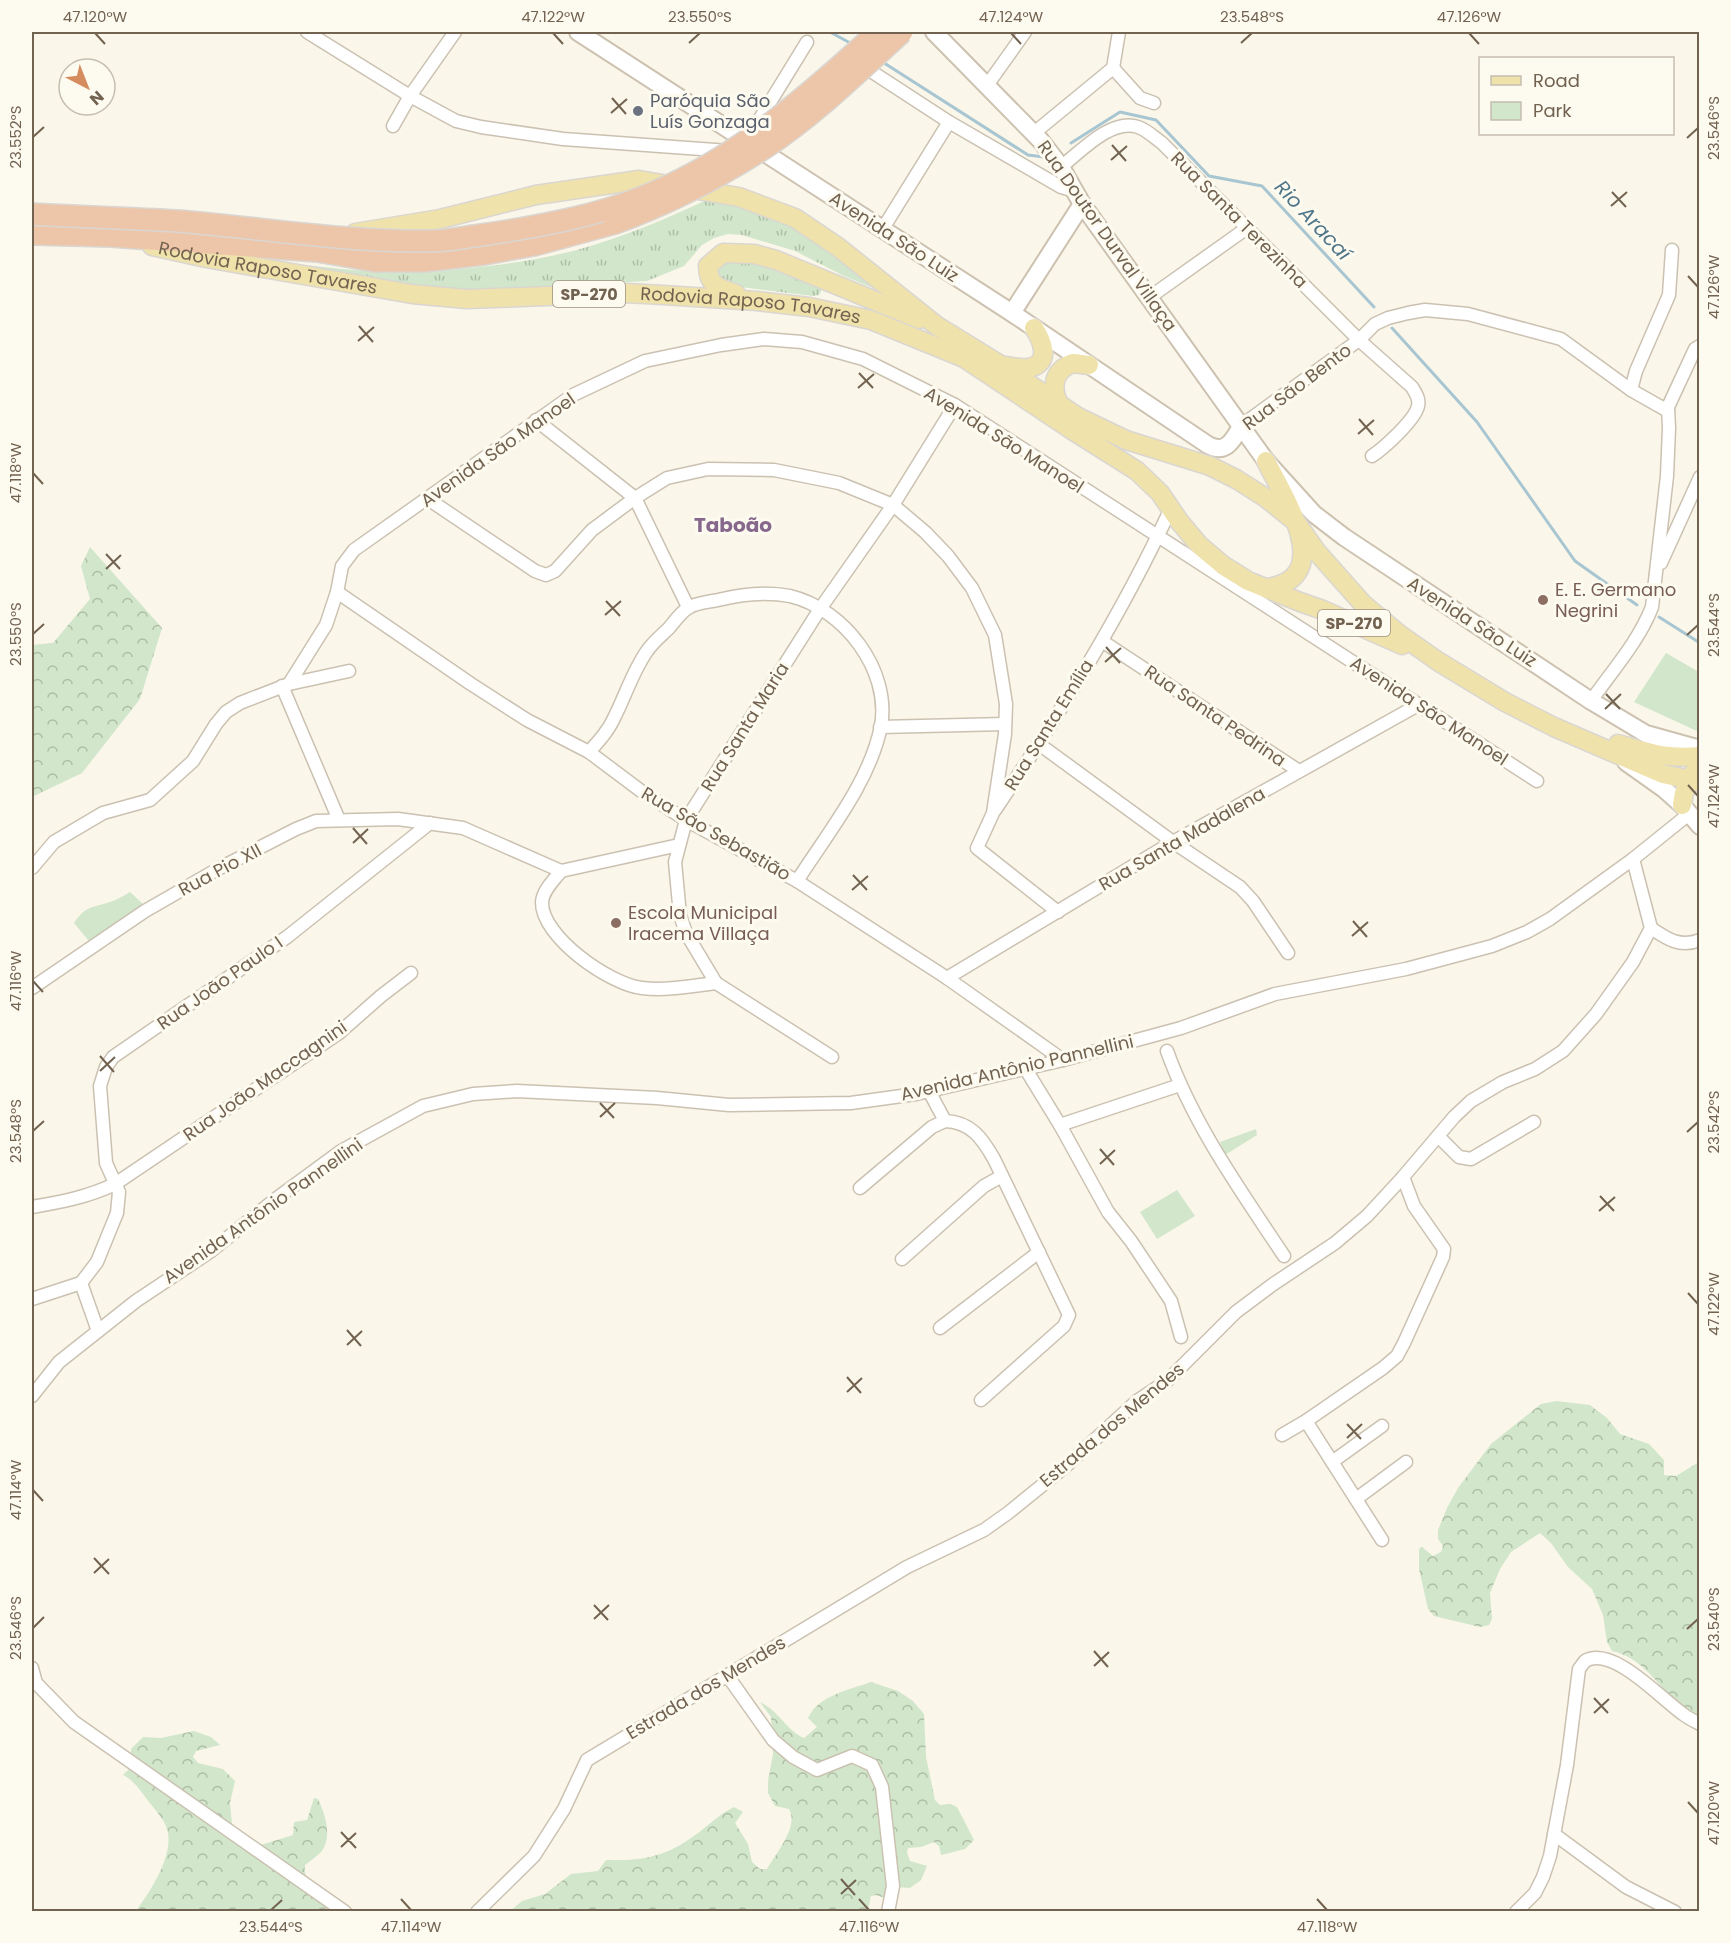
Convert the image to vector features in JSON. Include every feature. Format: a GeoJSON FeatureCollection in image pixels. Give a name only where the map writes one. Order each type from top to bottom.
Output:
{"type":"FeatureCollection","features":[{"type":"Feature","properties":{"kind":"highway","name":"Rodovia Raposo Tavares"},"geometry":{"type":"LineString","coordinates":[[32,214],[177,221],[330,237],[434,241],[503,232],[559,221],[608,208],[666,187],[739,147],[808,94],[878,32]]}},
{"type":"Feature","properties":{"kind":"highway","name":"Rodovia Raposo Tavares"},"geometry":{"type":"LineString","coordinates":[[32,234],[110,236],[317,251],[375,261],[424,261],[534,245],[615,223],[663,204],[702,184],[767,146],[835,93],[903,32]]}},
{"type":"Feature","properties":{"kind":"main road","name":"Avenida São Luiz"},"geometry":{"type":"LineString","coordinates":[[578,32],[1012,313],[1208,445]]}},
{"type":"Feature","properties":{"kind":"main road","name":"Rua Doutor Durval Villaça"},"geometry":{"type":"LineString","coordinates":[[934,32],[988,84],[1034,133],[1061,167],[1079,197],[1266,461]]}},
{"type":"Feature","properties":{"kind":"main road","name":"Rodovia Raposo Tavares"},"geometry":{"type":"LineString","coordinates":[[330,237],[440,219],[536,195],[639,180],[739,197],[795,218],[838,247],[937,326],[1002,366],[1054,409]]}},
{"type":"Feature","properties":{"kind":"main road"},"geometry":{"type":"LineString","coordinates":[[1012,313],[1079,197]]}},
{"type":"Feature","properties":{"kind":"main road","name":"Rodovia Raposo Tavares"},"geometry":{"type":"LineString","coordinates":[[110,236],[206,258],[412,294],[467,299],[626,292],[757,301],[849,314],[936,345],[964,358],[1054,409],[1078,417],[1126,440],[1210,466],[1266,498],[1296,522]]}},
{"type":"Feature","properties":{"kind":"main road"},"geometry":{"type":"LineString","coordinates":[[757,301],[714,285],[708,276],[708,266],[723,253],[754,254],[776,260],[937,326]]}},
{"type":"Feature","properties":{"kind":"main road"},"geometry":{"type":"LineString","coordinates":[[1002,366],[1030,368],[1038,363],[1044,350],[1043,342],[1034,328]]}},
{"type":"Feature","properties":{"kind":"main road"},"geometry":{"type":"LineString","coordinates":[[1054,409],[1054,383],[1058,373],[1073,363],[1089,365]]}},
{"type":"Feature","properties":{"kind":"main road","name":"SP-270"},"geometry":{"type":"LineString","coordinates":[[1054,409],[1137,471],[1160,493],[1199,545],[1224,566],[1248,581],[1350,621],[1439,662]]}},
{"type":"Feature","properties":{"kind":"main road","name":"Rua São Bento"},"geometry":{"type":"LineString","coordinates":[[1208,445],[1220,449],[1226,447],[1242,426]]}},
{"type":"Feature","properties":{"kind":"main road","name":"Avenida São Luiz"},"geometry":{"type":"LineString","coordinates":[[1266,461],[1314,514],[1344,537],[1591,701],[1646,734],[1700,749]]}},
{"type":"Feature","properties":{"kind":"main road"},"geometry":{"type":"LineString","coordinates":[[1266,461],[1296,522],[1303,547],[1300,566],[1295,575],[1287,582],[1267,588]]}},
{"type":"Feature","properties":{"kind":"main road","name":"SP-270"},"geometry":{"type":"LineString","coordinates":[[1296,522],[1316,551],[1363,604],[1439,662],[1505,702],[1615,754],[1663,774],[1696,776]]}},
{"type":"Feature","properties":{"kind":"main road"},"geometry":{"type":"LineString","coordinates":[[1572,734],[1652,755],[1700,756]]}},
{"type":"Feature","properties":{"kind":"main road"},"geometry":{"type":"LineString","coordinates":[[1615,754],[1664,789],[1690,815]]}},
{"type":"Feature","properties":{"kind":"main road"},"geometry":{"type":"LineString","coordinates":[[1690,815],[1684,793],[1696,776]]}},
{"type":"Feature","properties":{"kind":"street"},"geometry":{"type":"LineString","coordinates":[[307,32],[410,96],[456,121],[563,139],[766,153]]}},
{"type":"Feature","properties":{"kind":"street"},"geometry":{"type":"LineString","coordinates":[[393,126],[410,96],[455,32]]}},
{"type":"Feature","properties":{"kind":"street"},"geometry":{"type":"LineString","coordinates":[[988,84],[1025,32]]}},
{"type":"Feature","properties":{"kind":"street"},"geometry":{"type":"LineString","coordinates":[[1034,133],[1113,68],[1119,32]]}},
{"type":"Feature","properties":{"kind":"street"},"geometry":{"type":"LineString","coordinates":[[747,141],[807,42]]}},
{"type":"Feature","properties":{"kind":"street"},"geometry":{"type":"LineString","coordinates":[[851,58],[949,122],[1079,197]]}},
{"type":"Feature","properties":{"kind":"street"},"geometry":{"type":"LineString","coordinates":[[1113,68],[1140,98],[1155,103]]}},
{"type":"Feature","properties":{"kind":"street"},"geometry":{"type":"LineString","coordinates":[[882,230],[949,122]]}},
{"type":"Feature","properties":{"kind":"street","name":"Rua Santa Terezinha"},"geometry":{"type":"LineString","coordinates":[[1061,167],[1101,135],[1118,128],[1138,128],[1161,143],[1359,340],[1412,387],[1417,395],[1418,406],[1408,422],[1372,456]]}},
{"type":"Feature","properties":{"kind":"street"},"geometry":{"type":"LineString","coordinates":[[1150,297],[1247,228]]}},
{"type":"Feature","properties":{"kind":"street"},"geometry":{"type":"LineString","coordinates":[[1668,411],[1631,390],[1636,371],[1669,295],[1672,250]]}},
{"type":"Feature","properties":{"kind":"street","name":"Rua São Bento"},"geometry":{"type":"LineString","coordinates":[[1242,426],[1359,340],[1375,324],[1388,318],[1425,310],[1468,314],[1561,339],[1631,390]]}},
{"type":"Feature","properties":{"kind":"street","name":"Avenida São Manoel"},"geometry":{"type":"LineString","coordinates":[[286,685],[326,625],[337,592],[342,566],[354,550],[573,395],[645,361],[721,345],[764,339],[802,342],[863,359],[955,405],[1537,781]]}},
{"type":"Feature","properties":{"kind":"street"},"geometry":{"type":"LineString","coordinates":[[1591,701],[1648,617],[1654,598],[1667,476],[1668,411],[1670,400],[1698,349]]}},
{"type":"Feature","properties":{"kind":"street","name":"Rua Santa Maria"},"geometry":{"type":"LineString","coordinates":[[832,1057],[716,983],[686,933],[680,915],[675,862],[686,820],[820,609],[894,505],[955,405]]}},
{"type":"Feature","properties":{"kind":"street"},"geometry":{"type":"LineString","coordinates":[[536,420],[635,498],[688,608]]}},
{"type":"Feature","properties":{"kind":"street"},"geometry":{"type":"LineString","coordinates":[[428,499],[535,571],[546,575],[555,571],[592,530],[635,498],[667,478],[708,469],[774,470],[839,483],[894,505],[948,556],[972,588],[995,635],[1006,704],[1005,724],[993,813],[977,848],[1058,912]]}},
{"type":"Feature","properties":{"kind":"street"},"geometry":{"type":"LineString","coordinates":[[1657,572],[1700,477]]}},
{"type":"Feature","properties":{"kind":"street","name":"Rua Santa Emília"},"geometry":{"type":"LineString","coordinates":[[993,813],[1039,744],[1102,641],[1158,537],[1171,508]]}},
{"type":"Feature","properties":{"kind":"street"},"geometry":{"type":"LineString","coordinates":[[1170,545],[1199,545]]}},
{"type":"Feature","properties":{"kind":"street","name":"Rua São Sebastião"},"geometry":{"type":"LineString","coordinates":[[337,592],[527,720],[589,752],[640,791],[686,820],[798,881],[948,978],[1063,1060]]}},
{"type":"Feature","properties":{"kind":"street"},"geometry":{"type":"LineString","coordinates":[[589,752],[605,734],[626,687],[647,651],[688,608],[733,596],[762,592],[792,597],[820,609],[839,622],[855,639],[872,667],[882,707],[880,727],[861,781],[798,881]]}},
{"type":"Feature","properties":{"kind":"street","name":"Rua Santa Pedrina"},"geometry":{"type":"LineString","coordinates":[[1102,641],[1299,771]]}},
{"type":"Feature","properties":{"kind":"street"},"geometry":{"type":"LineString","coordinates":[[32,868],[54,842],[103,813],[150,800],[193,761],[226,712],[255,696],[286,685],[349,671]]}},
{"type":"Feature","properties":{"kind":"street"},"geometry":{"type":"LineString","coordinates":[[286,685],[339,820]]}},
{"type":"Feature","properties":{"kind":"street","name":"Rua Santa Madalena"},"geometry":{"type":"LineString","coordinates":[[948,978],[1173,842],[1418,705]]}},
{"type":"Feature","properties":{"kind":"street"},"geometry":{"type":"LineString","coordinates":[[880,727],[1005,724]]}},
{"type":"Feature","properties":{"kind":"street"},"geometry":{"type":"LineString","coordinates":[[1039,744],[1240,888],[1253,901],[1288,953]]}},
{"type":"Feature","properties":{"kind":"street","name":"Avenida Antônio Pannellini"},"geometry":{"type":"LineString","coordinates":[[32,1396],[59,1362],[136,1301],[211,1251],[277,1198],[342,1151],[423,1106],[473,1094],[517,1091],[657,1098],[729,1105],[851,1102],[928,1091],[1063,1060],[1181,1028],[1275,994],[1406,969],[1492,946],[1527,932],[1550,919],[1690,815]]}},
{"type":"Feature","properties":{"kind":"street","name":"Rua Pio XII"},"geometry":{"type":"LineString","coordinates":[[32,988],[145,910],[218,869],[316,821],[398,819],[463,828],[561,871]]}},
{"type":"Feature","properties":{"kind":"street","name":"Rua João Paulo I"},"geometry":{"type":"LineString","coordinates":[[81,1283],[97,1262],[117,1213],[119,1192],[106,1163],[100,1086],[106,1067],[113,1057],[287,937],[430,823]]}},
{"type":"Feature","properties":{"kind":"street"},"geometry":{"type":"LineString","coordinates":[[679,845],[561,871],[547,888],[542,900],[543,909],[554,932],[575,953],[625,985],[642,988],[668,988],[716,983]]}},
{"type":"Feature","properties":{"kind":"street"},"geometry":{"type":"LineString","coordinates":[[1633,859],[1651,928],[1677,944],[1700,940]]}},
{"type":"Feature","properties":{"kind":"street","name":"Estrada dos Mendes"},"geometry":{"type":"LineString","coordinates":[[477,1911],[534,1856],[564,1809],[587,1760],[907,1567],[984,1530],[1008,1513],[1066,1466],[1137,1401],[1167,1381],[1236,1312],[1335,1243],[1367,1216],[1472,1101],[1503,1082],[1535,1069],[1563,1051],[1596,1014],[1633,962],[1651,928]]}},
{"type":"Feature","properties":{"kind":"street","name":"Rua João Maccagnini"},"geometry":{"type":"LineString","coordinates":[[32,1207],[94,1194],[116,1184],[339,1033],[411,973]]}},
{"type":"Feature","properties":{"kind":"street"},"geometry":{"type":"LineString","coordinates":[[1167,1051],[1180,1085],[1221,1161],[1284,1257]]}},
{"type":"Feature","properties":{"kind":"street"},"geometry":{"type":"LineString","coordinates":[[1025,1068],[1060,1125],[1108,1212],[1131,1241],[1171,1301],[1181,1337]]}},
{"type":"Feature","properties":{"kind":"street"},"geometry":{"type":"LineString","coordinates":[[1060,1125],[1180,1085]]}},
{"type":"Feature","properties":{"kind":"street"},"geometry":{"type":"LineString","coordinates":[[928,1091],[945,1121]]}},
{"type":"Feature","properties":{"kind":"street"},"geometry":{"type":"LineString","coordinates":[[860,1188],[932,1127],[945,1121],[963,1124],[982,1138],[1067,1309],[1068,1320],[1051,1339],[981,1400]]}},
{"type":"Feature","properties":{"kind":"street"},"geometry":{"type":"LineString","coordinates":[[1438,1136],[1459,1157],[1471,1159],[1534,1122]]}},
{"type":"Feature","properties":{"kind":"street"},"geometry":{"type":"LineString","coordinates":[[902,1259],[984,1186],[1002,1176]]}},
{"type":"Feature","properties":{"kind":"street"},"geometry":{"type":"LineString","coordinates":[[1282,1435],[1383,1368],[1397,1356],[1404,1343],[1443,1257],[1444,1249],[1414,1206],[1403,1177]]}},
{"type":"Feature","properties":{"kind":"street"},"geometry":{"type":"LineString","coordinates":[[1390,1192],[1414,1206]]}},
{"type":"Feature","properties":{"kind":"street"},"geometry":{"type":"LineString","coordinates":[[940,1328],[1039,1252]]}},
{"type":"Feature","properties":{"kind":"street"},"geometry":{"type":"LineString","coordinates":[[32,1299],[81,1283],[98,1330]]}},
{"type":"Feature","properties":{"kind":"street"},"geometry":{"type":"LineString","coordinates":[[1306,1421],[1382,1540]]}},
{"type":"Feature","properties":{"kind":"street"},"geometry":{"type":"LineString","coordinates":[[1332,1462],[1382,1426]]}},
{"type":"Feature","properties":{"kind":"street"},"geometry":{"type":"LineString","coordinates":[[1356,1500],[1406,1461]]}},
{"type":"Feature","properties":{"kind":"street"},"geometry":{"type":"LineString","coordinates":[[1516,1911],[1535,1893],[1543,1877],[1568,1765],[1579,1669],[1585,1661],[1599,1657],[1618,1664],[1650,1686],[1684,1715],[1700,1724]]}},
{"type":"Feature","properties":{"kind":"street"},"geometry":{"type":"LineString","coordinates":[[32,1668],[36,1683],[74,1722],[345,1911]]}},
{"type":"Feature","properties":{"kind":"street"},"geometry":{"type":"LineString","coordinates":[[727,1676],[773,1740],[793,1757],[817,1770],[852,1756],[872,1765],[882,1787],[893,1886],[888,1911]]}},
{"type":"Feature","properties":{"kind":"street"},"geometry":{"type":"LineString","coordinates":[[1554,1834],[1626,1887],[1675,1911]]}},
{"type":"Feature","properties":{"kind":"green space"},"geometry":{"type":"Polygon","coordinates":[[[713,197],[778,220],[822,248],[878,290],[795,251],[742,235],[728,234],[702,245],[684,266],[647,281],[480,291],[435,289],[292,264],[397,272],[508,264],[573,251],[609,240],[713,197]]]}},
{"type":"Feature","properties":{"kind":"green space"},"geometry":{"type":"Polygon","coordinates":[[[725,261],[755,263],[822,289],[819,295],[813,296],[733,286],[716,277],[718,264],[725,261]]]}},
{"type":"Feature","properties":{"kind":"green space"},"geometry":{"type":"Polygon","coordinates":[[[90,547],[162,628],[140,699],[82,773],[32,797],[32,645],[53,643],[90,599],[81,566],[90,547]]]}},
{"type":"Feature","properties":{"kind":"green space"},"geometry":{"type":"Polygon","coordinates":[[[1666,653],[1699,672],[1699,732],[1634,702],[1666,653]]]}},
{"type":"Feature","properties":{"kind":"green space"},"geometry":{"type":"Polygon","coordinates":[[[130,892],[144,905],[89,941],[74,923],[88,909],[113,901],[130,892]]]}},
{"type":"Feature","properties":{"kind":"green space"},"geometry":{"type":"Polygon","coordinates":[[[1256,1129],[1257,1135],[1225,1155],[1220,1142],[1256,1129]]]}},
{"type":"Feature","properties":{"kind":"green space"},"geometry":{"type":"Polygon","coordinates":[[[1177,1190],[1195,1216],[1157,1239],[1140,1212],[1177,1190]]]}},
{"type":"Feature","properties":{"kind":"green space"},"geometry":{"type":"Polygon","coordinates":[[[1556,1401],[1590,1405],[1607,1418],[1620,1434],[1649,1444],[1664,1460],[1664,1475],[1676,1476],[1699,1462],[1699,1722],[1638,1663],[1612,1651],[1607,1642],[1603,1615],[1592,1589],[1568,1567],[1551,1543],[1540,1533],[1511,1552],[1500,1569],[1490,1593],[1492,1619],[1489,1625],[1480,1627],[1434,1616],[1428,1609],[1419,1569],[1419,1549],[1422,1547],[1433,1556],[1441,1552],[1443,1546],[1438,1539],[1438,1530],[1447,1508],[1458,1488],[1491,1444],[1541,1404],[1556,1401]]]}},
{"type":"Feature","properties":{"kind":"green space"},"geometry":{"type":"Polygon","coordinates":[[[871,1682],[898,1691],[913,1701],[924,1714],[926,1757],[935,1800],[940,1805],[951,1804],[957,1807],[974,1840],[965,1849],[941,1855],[939,1846],[934,1842],[921,1847],[908,1848],[910,1861],[927,1866],[921,1880],[910,1888],[896,1887],[887,1899],[876,1895],[871,1896],[868,1911],[509,1912],[522,1901],[545,1894],[571,1874],[598,1871],[606,1860],[639,1859],[669,1851],[734,1807],[743,1812],[735,1823],[748,1844],[752,1862],[760,1869],[767,1869],[789,1832],[791,1816],[789,1809],[775,1806],[768,1793],[773,1754],[771,1717],[760,1702],[804,1738],[817,1727],[808,1718],[819,1704],[835,1694],[871,1682]]]}},
{"type":"Feature","properties":{"kind":"green space"},"geometry":{"type":"Polygon","coordinates":[[[194,1731],[211,1737],[220,1745],[196,1751],[193,1757],[198,1763],[223,1769],[235,1781],[230,1803],[233,1835],[251,1848],[293,1835],[294,1822],[307,1820],[314,1798],[318,1799],[325,1818],[327,1840],[321,1852],[305,1865],[305,1873],[312,1886],[342,1911],[136,1911],[160,1872],[168,1850],[169,1839],[166,1825],[160,1815],[134,1784],[123,1775],[130,1768],[131,1749],[143,1737],[161,1738],[194,1731]]]}},
{"type":"Feature","properties":{"kind":"waterway","name":"Rio Aracaí"},"geometry":{"type":"LineString","coordinates":[[830,32],[852,44]]}},
{"type":"Feature","properties":{"kind":"waterway","name":"Rio Aracaí"},"geometry":{"type":"LineString","coordinates":[[881,61],[1028,155],[1044,157]]}},
{"type":"Feature","properties":{"kind":"waterway","name":"Rio Aracaí"},"geometry":{"type":"LineString","coordinates":[[1071,143],[1120,112],[1156,120],[1209,176],[1262,186],[1374,307]]}},
{"type":"Feature","properties":{"kind":"waterway","name":"Rio Aracaí"},"geometry":{"type":"LineString","coordinates":[[1392,328],[1477,422],[1575,561],[1637,605]]}},
{"type":"Feature","properties":{"kind":"waterway","name":"Rio Aracaí"},"geometry":{"type":"LineString","coordinates":[[1659,617],[1700,643]]}},
{"type":"Feature","properties":{"kind":"place","name":"Paróquia São Luís Gonzaga"},"geometry":{"type":"Point","coordinates":[638,111]}},
{"type":"Feature","properties":{"kind":"place","name":"E. E. Germano Negrini"},"geometry":{"type":"Point","coordinates":[1543,600]}},
{"type":"Feature","properties":{"kind":"place","name":"Escola Municipal Iracema Villaça"},"geometry":{"type":"Point","coordinates":[616,923]}},
{"type":"Feature","properties":{"kind":"district","name":"Taboão"},"geometry":{"type":"Point","coordinates":[733,525]}}]}
